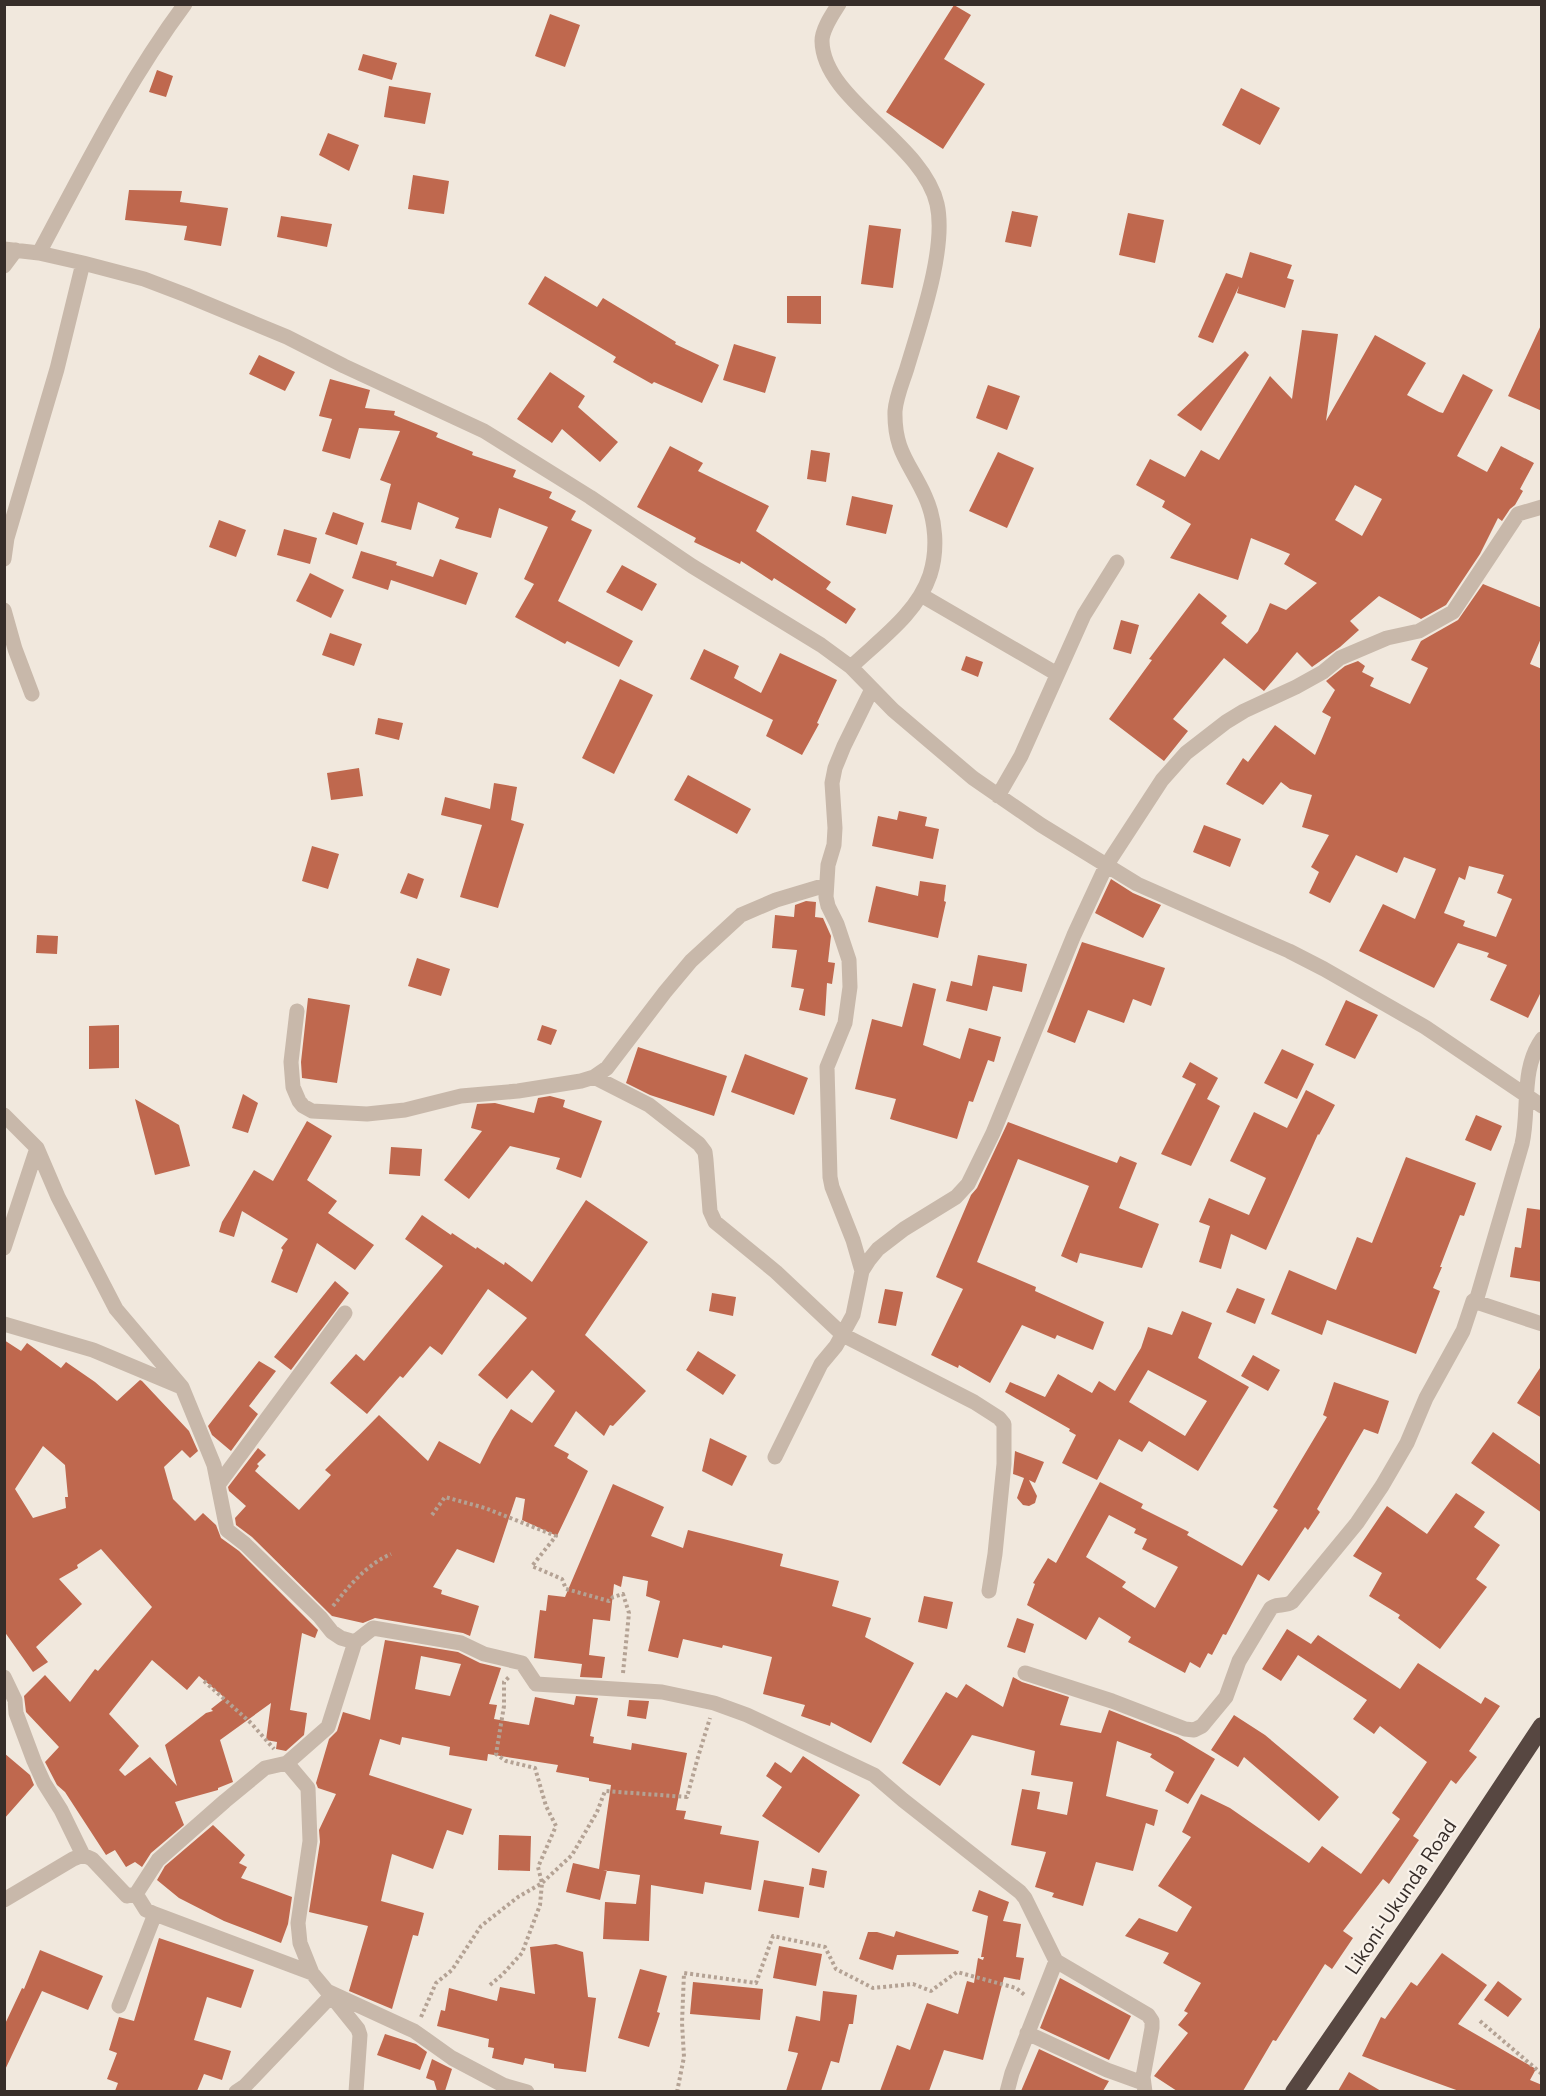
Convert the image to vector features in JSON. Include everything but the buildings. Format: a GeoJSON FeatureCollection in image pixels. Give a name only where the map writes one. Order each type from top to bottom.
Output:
{"type":"FeatureCollection","features":[{"type":"Feature","properties":{"kind":"highway","name":"Likoni-Ukunda Road"},"geometry":{"type":"LineString","coordinates":[[1294,2091],[1434,1889],[1542,1726]]}},
{"type":"Feature","properties":{"kind":"street"},"geometry":{"type":"LineString","coordinates":[[39,253],[118,106],[160,37],[185,4]]}},
{"type":"Feature","properties":{"kind":"street"},"geometry":{"type":"LineString","coordinates":[[839,4],[822,39],[825,57],[832,75],[905,151],[926,177],[937,203],[941,233],[935,266],[895,409],[896,435],[904,459],[925,496],[934,525],[930,574],[921,595],[905,616],[851,668]]}},
{"type":"Feature","properties":{"kind":"street"},"geometry":{"type":"LineString","coordinates":[[4,266],[10,250],[39,253],[144,279],[287,337],[484,431],[590,497],[692,567],[821,645],[851,668],[936,748],[973,778],[1041,825],[1137,884],[1289,951],[1324,969],[1425,1027],[1542,1106]]}},
{"type":"Feature","properties":{"kind":"street"},"geometry":{"type":"LineString","coordinates":[[4,559],[6,538],[57,369],[83,263]]}},
{"type":"Feature","properties":{"kind":"street"},"geometry":{"type":"LineString","coordinates":[[775,1457],[821,1364],[843,1335],[853,1315],[862,1271],[868,1260],[878,1249],[904,1229],[956,1197],[968,1184],[993,1133],[1074,935],[1106,866],[1162,780],[1186,753],[1226,722],[1323,672],[1340,658],[1387,638],[1419,632],[1454,612],[1518,514],[1542,507]]}},
{"type":"Feature","properties":{"kind":"street"},"geometry":{"type":"LineString","coordinates":[[998,796],[1021,756],[1084,615],[1117,562]]}},
{"type":"Feature","properties":{"kind":"street"},"geometry":{"type":"LineString","coordinates":[[921,595],[1057,674]]}},
{"type":"Feature","properties":{"kind":"street"},"geometry":{"type":"LineString","coordinates":[[4,610],[15,649],[32,694]]}},
{"type":"Feature","properties":{"kind":"street"},"geometry":{"type":"LineString","coordinates":[[862,1271],[830,1177],[827,1067],[845,1023],[850,987],[849,960],[837,924],[828,906],[826,885],[828,865],[834,845],[832,783],[835,768],[872,688]]}},
{"type":"Feature","properties":{"kind":"street"},"geometry":{"type":"LineString","coordinates":[[297,1011],[291,1062],[293,1087],[303,1106],[312,1111],[368,1114],[405,1110],[461,1096],[518,1091],[581,1081],[594,1077],[607,1068],[664,992],[691,961],[741,915],[776,900],[826,885]]}},
{"type":"Feature","properties":{"kind":"street"},"geometry":{"type":"LineString","coordinates":[[1025,1673],[1112,1701],[1185,1729],[1194,1730],[1202,1726],[1226,1697],[1239,1660],[1271,1608],[1292,1602],[1357,1523],[1382,1486],[1407,1443],[1426,1398],[1463,1331],[1473,1301],[1477,1298],[1522,1144],[1526,1124],[1525,1094],[1533,1051],[1542,1039]]}},
{"type":"Feature","properties":{"kind":"street"},"geometry":{"type":"LineString","coordinates":[[594,1077],[649,1106],[699,1144],[705,1152],[710,1211],[715,1222],[776,1272],[843,1335],[974,1402],[999,1418],[1004,1424],[1004,1464],[989,1591]]}},
{"type":"Feature","properties":{"kind":"street"},"geometry":{"type":"LineString","coordinates":[[4,1115],[37,1148],[58,1197],[117,1309],[182,1387],[214,1465],[227,1530],[240,1539],[320,1617],[332,1632],[341,1638],[355,1642]]}},
{"type":"Feature","properties":{"kind":"street"},"geometry":{"type":"LineString","coordinates":[[4,1248],[37,1148]]}},
{"type":"Feature","properties":{"kind":"street"},"geometry":{"type":"LineString","coordinates":[[1473,1301],[1542,1324]]}},
{"type":"Feature","properties":{"kind":"street"},"geometry":{"type":"LineString","coordinates":[[218,1485],[345,1313]]}},
{"type":"Feature","properties":{"kind":"street"},"geometry":{"type":"LineString","coordinates":[[4,1324],[93,1350],[182,1387]]}},
{"type":"Feature","properties":{"kind":"street"},"geometry":{"type":"LineString","coordinates":[[4,1900],[73,1858],[82,1855],[92,1859],[127,1896],[136,1894],[158,1860],[225,1801],[265,1768],[287,1763],[328,1727],[355,1642],[373,1628],[461,1643],[484,1654],[522,1663],[536,1684],[662,1692],[714,1703],[747,1715],[874,1775],[1020,1892],[1056,1961],[1148,2015],[1152,2021],[1152,2028],[1144,2087],[1027,2033]]}},
{"type":"Feature","properties":{"kind":"street"},"geometry":{"type":"LineString","coordinates":[[4,1677],[15,1700],[16,1713],[34,1761],[82,1855]]}},
{"type":"Feature","properties":{"kind":"street"},"geometry":{"type":"LineString","coordinates":[[287,1763],[308,1788],[310,1841],[298,1923],[300,1943],[312,1972],[358,2029],[360,2036],[356,2091]]}},
{"type":"Feature","properties":{"kind":"street"},"geometry":{"type":"LineString","coordinates":[[136,1894],[146,1910],[155,1914],[312,1972]]}},
{"type":"Feature","properties":{"kind":"street"},"geometry":{"type":"LineString","coordinates":[[119,2006],[155,1914]]}},
{"type":"Feature","properties":{"kind":"street"},"geometry":{"type":"LineString","coordinates":[[1007,2091],[1011,2073],[1056,1961]]}},
{"type":"Feature","properties":{"kind":"street"},"geometry":{"type":"LineString","coordinates":[[329,1994],[414,2031],[452,2058],[503,2085],[527,2091]]}},
{"type":"Feature","properties":{"kind":"street"},"geometry":{"type":"LineString","coordinates":[[236,2091],[245,2086],[329,1994]]}},
{"type":"Feature","properties":{"kind":"street"},"geometry":{"type":"LineString","coordinates":[[1000,2091],[1011,2073]]}},
{"type":"Feature","properties":{"kind":"path"},"geometry":{"type":"LineString","coordinates":[[432,1515],[445,1497],[485,1508],[556,1536],[532,1566],[562,1579],[566,1589],[584,1595],[609,1601],[623,1594],[628,1613],[622,1688]]}},
{"type":"Feature","properties":{"kind":"path"},"geometry":{"type":"LineString","coordinates":[[327,1613],[361,1573],[377,1560],[391,1554]]}},
{"type":"Feature","properties":{"kind":"path"},"geometry":{"type":"LineString","coordinates":[[490,1985],[522,1953],[540,1905],[542,1883],[538,1867],[556,1826],[546,1806],[535,1768],[506,1761],[496,1754],[504,1706],[504,1682],[522,1663]]}},
{"type":"Feature","properties":{"kind":"path"},"geometry":{"type":"LineString","coordinates":[[204,1681],[251,1723],[287,1763]]}},
{"type":"Feature","properties":{"kind":"path"},"geometry":{"type":"LineString","coordinates":[[414,2031],[436,1983],[452,1970],[481,1926],[518,1897],[542,1883],[572,1855],[597,1812],[605,1791],[687,1797],[714,1703]]}},
{"type":"Feature","properties":{"kind":"path"},"geometry":{"type":"LineString","coordinates":[[677,2091],[684,2057],[682,2023],[684,1973],[756,1983],[773,1936],[825,1947],[836,1970],[873,1988],[913,1984],[931,1991],[957,1972],[1016,1988],[1039,2006]]}},
{"type":"Feature","properties":{"kind":"path"},"geometry":{"type":"LineString","coordinates":[[1480,2021],[1542,2074]]}}]}
